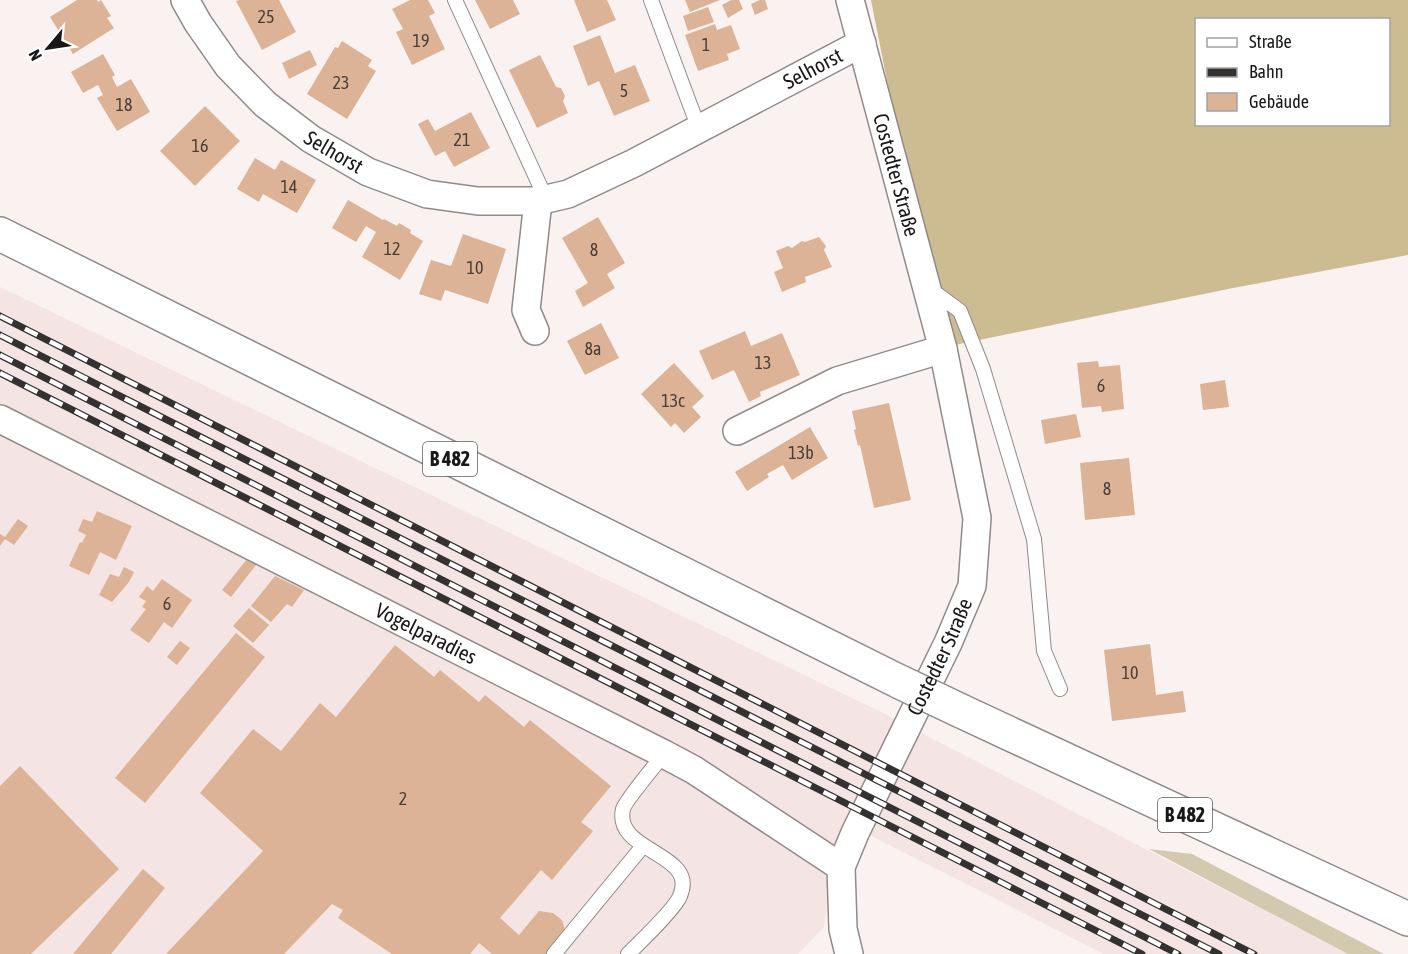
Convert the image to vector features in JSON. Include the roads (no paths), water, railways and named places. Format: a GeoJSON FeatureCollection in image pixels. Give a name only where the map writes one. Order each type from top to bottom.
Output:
{"type":"FeatureCollection","features":[{"type":"Feature","properties":{"kind":"main road","name":"B 482"},"geometry":{"type":"LineString","coordinates":[[0,234],[900,682],[1408,919]]}},
{"type":"Feature","properties":{"kind":"street","name":"Selhorst"},"geometry":{"type":"LineString","coordinates":[[185,0],[228,66],[265,104],[311,139],[368,172],[427,194],[478,201],[542,200],[568,194],[699,129],[861,43]]}},
{"type":"Feature","properties":{"kind":"street","name":"Costedter Straße"},"geometry":{"type":"LineString","coordinates":[[849,954],[843,929],[841,867],[855,833],[948,644],[972,586],[977,518],[943,349],[850,0]]}},
{"type":"Feature","properties":{"kind":"street"},"geometry":{"type":"LineString","coordinates":[[535,331],[526,310],[542,200]]}},
{"type":"Feature","properties":{"kind":"street"},"geometry":{"type":"LineString","coordinates":[[737,431],[837,381],[943,349]]}},
{"type":"Feature","properties":{"kind":"street","name":"Vogelparadies"},"geometry":{"type":"LineString","coordinates":[[0,418],[694,770],[841,867]]}},
{"type":"Feature","properties":{"kind":"lane"},"geometry":{"type":"LineString","coordinates":[[455,0],[542,200]]}},
{"type":"Feature","properties":{"kind":"lane"},"geometry":{"type":"LineString","coordinates":[[651,0],[699,129]]}},
{"type":"Feature","properties":{"kind":"lane"},"geometry":{"type":"LineString","coordinates":[[926,286],[960,311],[983,369],[1034,538],[1044,651],[1060,690]]}},
{"type":"Feature","properties":{"kind":"lane"},"geometry":{"type":"LineString","coordinates":[[628,954],[679,899],[684,886],[681,873],[668,860],[643,846],[630,834],[623,822],[623,808],[664,754]]}},
{"type":"Feature","properties":{"kind":"lane"},"geometry":{"type":"LineString","coordinates":[[554,954],[643,846]]}},
{"type":"Feature","properties":{"kind":"railway"},"geometry":{"type":"LineString","coordinates":[[0,316],[1254,954]]}},
{"type":"Feature","properties":{"kind":"railway"},"geometry":{"type":"LineString","coordinates":[[0,335],[1219,954]]}},
{"type":"Feature","properties":{"kind":"railway"},"geometry":{"type":"LineString","coordinates":[[0,355],[1178,954]]}},
{"type":"Feature","properties":{"kind":"railway"},"geometry":{"type":"LineString","coordinates":[[0,373],[1142,954]]}}]}
